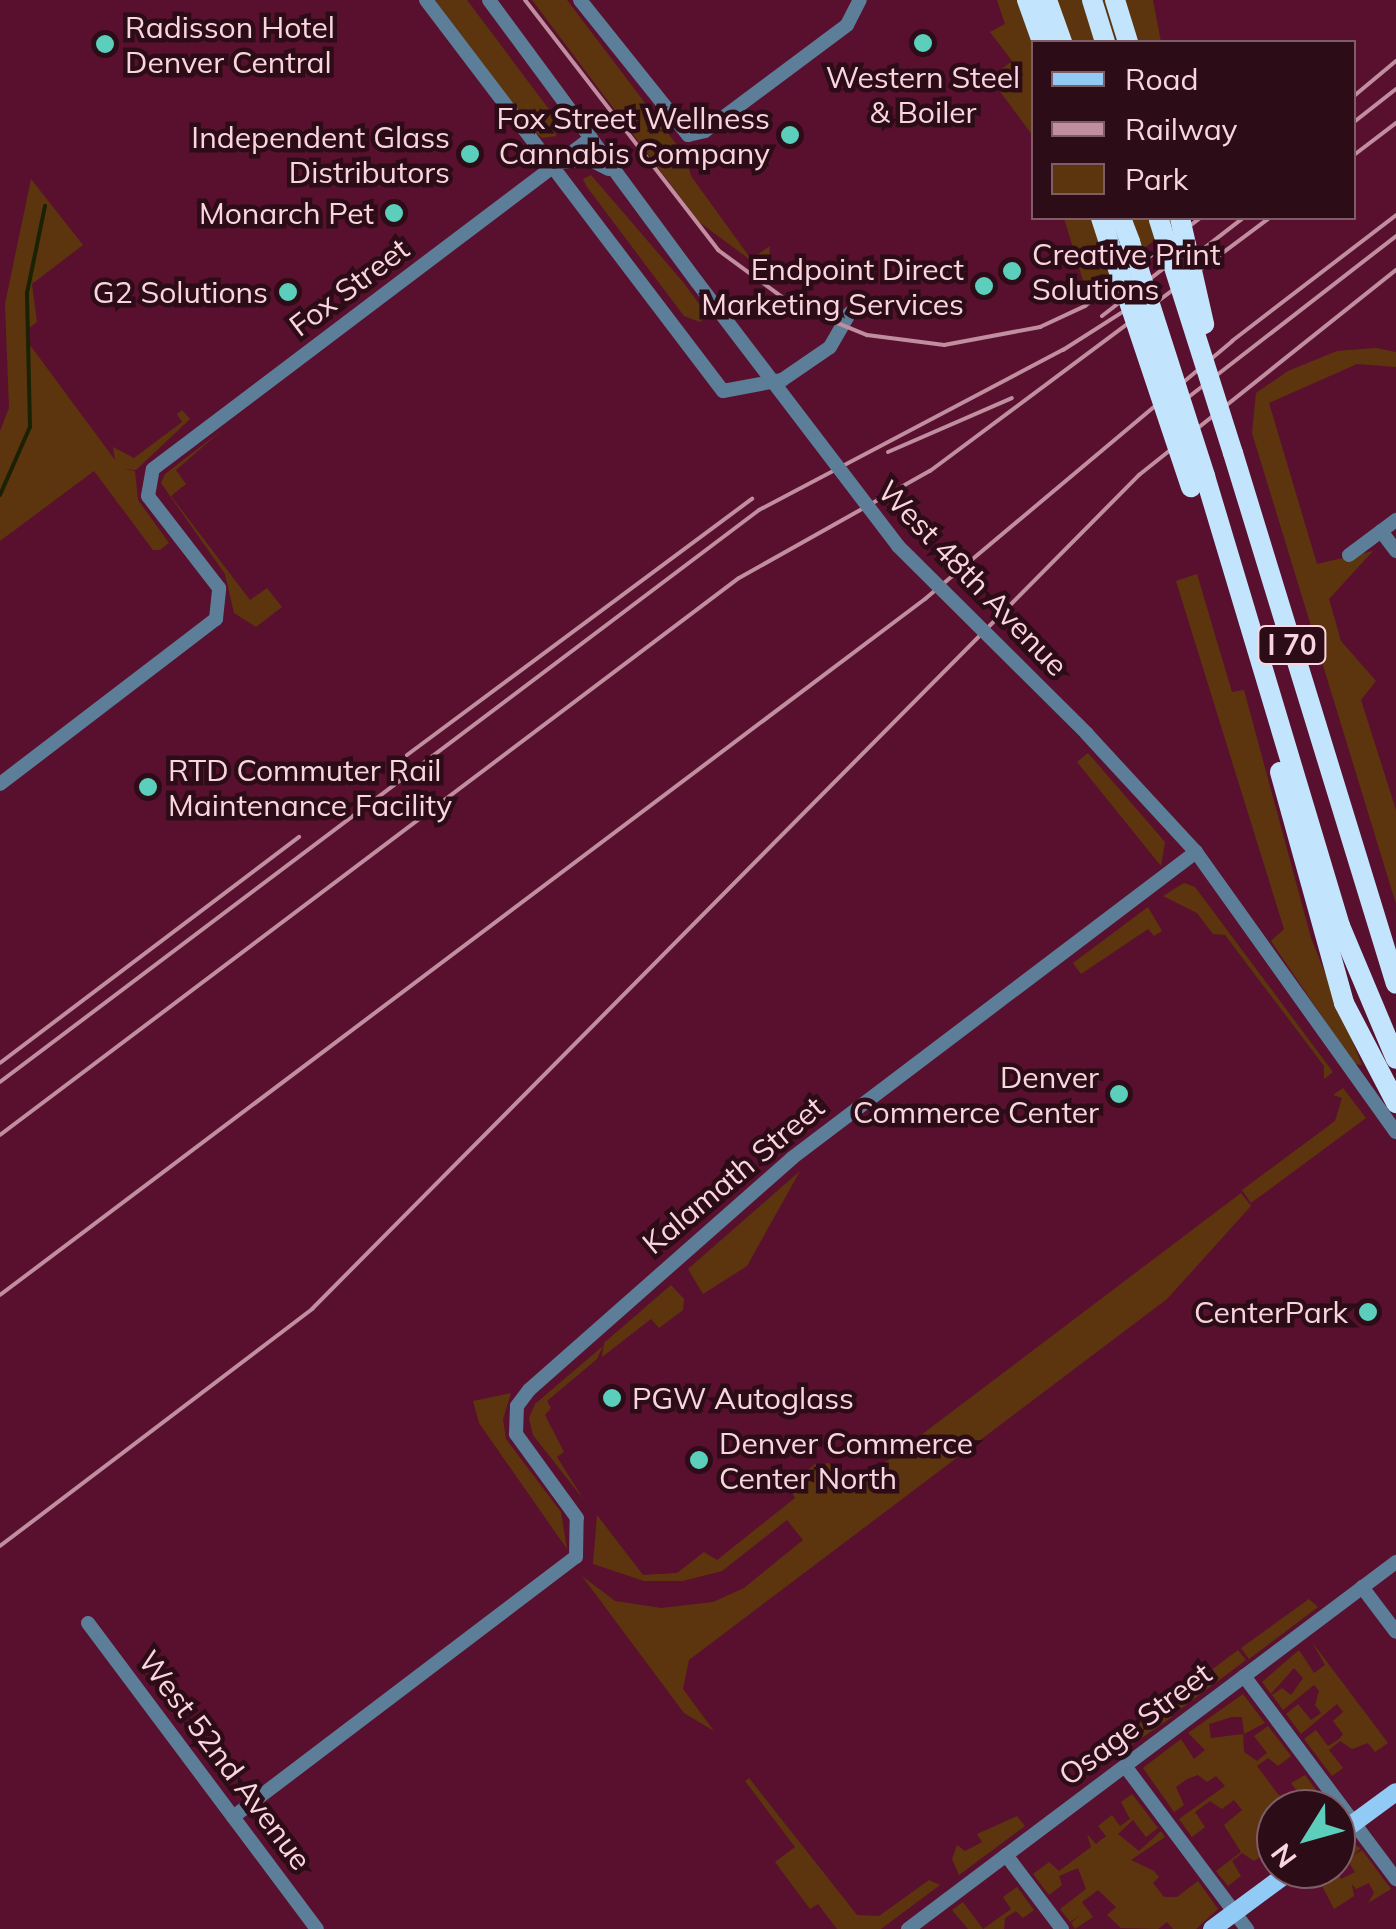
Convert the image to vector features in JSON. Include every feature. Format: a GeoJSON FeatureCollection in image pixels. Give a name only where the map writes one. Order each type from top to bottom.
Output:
{"type":"FeatureCollection","features":[{"type":"Feature","properties":{"kind":"highway"},"geometry":{"type":"LineString","coordinates":[[1028,0],[1041,40]]}},
{"type":"Feature","properties":{"kind":"highway"},"geometry":{"type":"LineString","coordinates":[[1051,0],[1063,40]]}},
{"type":"Feature","properties":{"kind":"highway"},"geometry":{"type":"LineString","coordinates":[[1092,0],[1104,40]]}},
{"type":"Feature","properties":{"kind":"highway"},"geometry":{"type":"LineString","coordinates":[[1114,0],[1127,40]]}},
{"type":"Feature","properties":{"kind":"highway"},"geometry":{"type":"LineString","coordinates":[[1102,220],[1121,248]]}},
{"type":"Feature","properties":{"kind":"highway","name":"I 70"},"geometry":{"type":"LineString","coordinates":[[1121,220],[1121,248],[1234,578],[1349,952],[1396,1059]]}},
{"type":"Feature","properties":{"kind":"highway","name":"I 70"},"geometry":{"type":"LineString","coordinates":[[1167,220],[1233,453],[1396,984]]}},
{"type":"Feature","properties":{"kind":"highway"},"geometry":{"type":"LineString","coordinates":[[1272,710],[1282,783],[1332,969],[1360,1039],[1396,1102]]}},
{"type":"Feature","properties":{"kind":"main road"},"geometry":{"type":"LineString","coordinates":[[1356,1822],[1396,1792]]}},
{"type":"Feature","properties":{"kind":"main road"},"geometry":{"type":"LineString","coordinates":[[1212,1929],[1265,1889]]}},
{"type":"Feature","properties":{"kind":"street"},"geometry":{"type":"LineString","coordinates":[[426,0],[723,391],[782,380],[830,347],[850,314]]}},
{"type":"Feature","properties":{"kind":"street","name":"West 48th Avenue"},"geometry":{"type":"LineString","coordinates":[[489,0],[898,546],[1087,734],[1196,852],[1396,1132]]}},
{"type":"Feature","properties":{"kind":"street"},"geometry":{"type":"LineString","coordinates":[[580,0],[688,136],[705,131],[860,4]]}},
{"type":"Feature","properties":{"kind":"street","name":"Fox Street"},"geometry":{"type":"LineString","coordinates":[[0,784],[216,619],[218,588],[151,501],[146,484],[153,469],[590,138]]}},
{"type":"Feature","properties":{"kind":"street"},"geometry":{"type":"LineString","coordinates":[[553,166],[591,160],[619,176]]}},
{"type":"Feature","properties":{"kind":"street"},"geometry":{"type":"LineString","coordinates":[[1349,555],[1396,520]]}},
{"type":"Feature","properties":{"kind":"street"},"geometry":{"type":"LineString","coordinates":[[1381,531],[1396,551]]}},
{"type":"Feature","properties":{"kind":"street","name":"Kalamath Street"},"geometry":{"type":"LineString","coordinates":[[233,1816],[560,1573],[576,1556],[581,1534],[572,1511],[520,1442],[515,1413],[529,1390],[792,1158],[1196,852]]}},
{"type":"Feature","properties":{"kind":"street","name":"Osage Street"},"geometry":{"type":"LineString","coordinates":[[908,1929],[1396,1562]]}},
{"type":"Feature","properties":{"kind":"street"},"geometry":{"type":"LineString","coordinates":[[1362,1588],[1396,1632]]}},
{"type":"Feature","properties":{"kind":"street","name":"West 52nd Avenue"},"geometry":{"type":"LineString","coordinates":[[88,1623],[318,1929]]}},
{"type":"Feature","properties":{"kind":"street"},"geometry":{"type":"LineString","coordinates":[[1244,1676],[1329,1789]]}},
{"type":"Feature","properties":{"kind":"street"},"geometry":{"type":"LineString","coordinates":[[1125,1766],[1247,1929]]}},
{"type":"Feature","properties":{"kind":"street"},"geometry":{"type":"LineString","coordinates":[[1356,1826],[1396,1880]]}},
{"type":"Feature","properties":{"kind":"street"},"geometry":{"type":"LineString","coordinates":[[1006,1855],[1062,1929]]}},
{"type":"Feature","properties":{"kind":"green space"},"geometry":{"type":"Polygon","coordinates":[[[435,0],[467,0],[554,116],[556,136],[542,138],[530,128],[435,0]]]}},
{"type":"Feature","properties":{"kind":"green space"},"geometry":{"type":"Polygon","coordinates":[[[532,0],[567,0],[686,157],[691,176],[751,259],[770,246],[769,265],[783,284],[699,222],[532,0]]]}},
{"type":"Feature","properties":{"kind":"green space"},"geometry":{"type":"Polygon","coordinates":[[[997,0],[1153,0],[1161,40],[1031,40],[1031,133],[990,78],[1012,61],[990,32],[1005,24],[997,0]]]}},
{"type":"Feature","properties":{"kind":"green space"},"geometry":{"type":"Polygon","coordinates":[[[591,175],[708,316],[700,322],[684,316],[587,187],[583,179],[591,175]]]}},
{"type":"Feature","properties":{"kind":"green space"},"geometry":{"type":"Polygon","coordinates":[[[31,179],[83,245],[32,284],[37,322],[29,328],[30,345],[115,460],[113,447],[134,458],[182,422],[177,414],[182,410],[190,419],[136,470],[123,469],[135,471],[138,500],[169,543],[160,550],[153,550],[94,471],[0,541],[0,431],[9,408],[5,304],[31,179]]]}},
{"type":"Feature","properties":{"kind":"green space"},"geometry":{"type":"Polygon","coordinates":[[[1065,220],[1180,220],[1087,294],[1065,220]]]}},
{"type":"Feature","properties":{"kind":"green space"},"geometry":{"type":"Polygon","coordinates":[[[1376,348],[1396,352],[1396,367],[1357,364],[1269,403],[1317,564],[1373,551],[1329,599],[1341,641],[1376,681],[1361,700],[1396,810],[1396,904],[1252,433],[1256,393],[1288,371],[1337,351],[1376,348]]]}},
{"type":"Feature","properties":{"kind":"green space"},"geometry":{"type":"Polygon","coordinates":[[[221,431],[176,470],[186,484],[171,496],[250,600],[267,588],[282,607],[256,627],[234,613],[225,574],[161,483],[165,474],[221,431]]]}},
{"type":"Feature","properties":{"kind":"green space"},"geometry":{"type":"Polygon","coordinates":[[[1197,574],[1232,692],[1244,690],[1311,938],[1362,1065],[1354,1064],[1271,941],[1284,929],[1176,581],[1197,574]]]}},
{"type":"Feature","properties":{"kind":"green space"},"geometry":{"type":"Polygon","coordinates":[[[1088,753],[1165,842],[1161,866],[1077,762],[1088,753]]]}},
{"type":"Feature","properties":{"kind":"green space"},"geometry":{"type":"Polygon","coordinates":[[[1184,883],[1195,887],[1333,1072],[1324,1079],[1324,1066],[1225,935],[1213,934],[1197,913],[1163,896],[1184,883]]]}},
{"type":"Feature","properties":{"kind":"green space"},"geometry":{"type":"Polygon","coordinates":[[[1148,907],[1162,931],[1154,936],[1148,929],[1081,974],[1073,963],[1148,907]]]}},
{"type":"Feature","properties":{"kind":"green space"},"geometry":{"type":"Polygon","coordinates":[[[1343,1088],[1366,1118],[1251,1203],[1242,1190],[1335,1121],[1342,1098],[1333,1095],[1343,1088]]]}},
{"type":"Feature","properties":{"kind":"green space"},"geometry":{"type":"Polygon","coordinates":[[[800,1171],[747,1266],[703,1294],[688,1269],[800,1171]]]}},
{"type":"Feature","properties":{"kind":"green space"},"geometry":{"type":"Polygon","coordinates":[[[1241,1193],[1251,1206],[1167,1299],[689,1660],[683,1689],[714,1731],[684,1713],[582,1576],[615,1601],[661,1608],[713,1602],[744,1588],[803,1540],[787,1520],[722,1571],[683,1581],[644,1581],[593,1564],[597,1515],[643,1575],[677,1573],[704,1552],[717,1560],[795,1498],[788,1486],[815,1464],[829,1463],[851,1488],[1241,1193]]]}},
{"type":"Feature","properties":{"kind":"green space"},"geometry":{"type":"Polygon","coordinates":[[[671,1285],[684,1299],[683,1310],[659,1328],[651,1319],[602,1357],[604,1343],[671,1285]]]}},
{"type":"Feature","properties":{"kind":"green space"},"geometry":{"type":"Polygon","coordinates":[[[603,1346],[597,1359],[547,1401],[551,1408],[545,1415],[564,1452],[557,1457],[584,1500],[533,1435],[529,1418],[535,1404],[603,1346]]]}},
{"type":"Feature","properties":{"kind":"green space"},"geometry":{"type":"Polygon","coordinates":[[[511,1393],[503,1419],[506,1439],[561,1512],[567,1549],[479,1423],[473,1401],[511,1393]]]}},
{"type":"Feature","properties":{"kind":"green space"},"geometry":{"type":"Polygon","coordinates":[[[1309,1599],[1318,1607],[1249,1659],[1241,1648],[1309,1599]]]}},
{"type":"Feature","properties":{"kind":"green space"},"geometry":{"type":"Polygon","coordinates":[[[1312,1642],[1388,1743],[1375,1752],[1368,1743],[1352,1749],[1340,1741],[1329,1750],[1343,1768],[1332,1776],[1304,1739],[1316,1730],[1328,1746],[1339,1739],[1343,1734],[1333,1721],[1343,1712],[1337,1704],[1301,1734],[1286,1714],[1298,1704],[1311,1720],[1321,1713],[1315,1705],[1319,1691],[1314,1685],[1283,1710],[1272,1695],[1282,1688],[1291,1695],[1303,1678],[1294,1668],[1271,1694],[1262,1682],[1299,1650],[1314,1673],[1325,1665],[1312,1642]]]}},
{"type":"Feature","properties":{"kind":"green space"},"geometry":{"type":"Polygon","coordinates":[[[1238,1650],[1246,1660],[1174,1714],[1166,1704],[1238,1650]]]}},
{"type":"Feature","properties":{"kind":"green space"},"geometry":{"type":"Polygon","coordinates":[[[1243,1694],[1265,1723],[1244,1734],[1242,1717],[1232,1717],[1209,1724],[1211,1738],[1243,1734],[1244,1752],[1257,1761],[1267,1753],[1254,1736],[1268,1726],[1291,1756],[1278,1766],[1268,1758],[1257,1766],[1274,1789],[1256,1789],[1256,1860],[1242,1853],[1232,1861],[1241,1876],[1228,1886],[1216,1871],[1241,1852],[1224,1825],[1242,1810],[1234,1800],[1222,1809],[1210,1801],[1195,1812],[1205,1827],[1192,1837],[1179,1819],[1225,1786],[1216,1776],[1207,1782],[1198,1775],[1187,1779],[1176,1787],[1184,1805],[1174,1812],[1143,1768],[1181,1739],[1194,1759],[1205,1750],[1188,1733],[1243,1694]]]}},
{"type":"Feature","properties":{"kind":"green space"},"geometry":{"type":"Polygon","coordinates":[[[1163,1706],[1172,1717],[1080,1781],[1081,1768],[1163,1706]]]}},
{"type":"Feature","properties":{"kind":"green space"},"geometry":{"type":"Polygon","coordinates":[[[1305,1775],[1315,1789],[1295,1789],[1291,1783],[1305,1775]]]}},
{"type":"Feature","properties":{"kind":"green space"},"geometry":{"type":"Polygon","coordinates":[[[749,1778],[857,1915],[879,1916],[929,1880],[940,1885],[881,1929],[837,1929],[818,1904],[810,1909],[775,1862],[795,1847],[745,1781],[749,1778]]]}},
{"type":"Feature","properties":{"kind":"green space"},"geometry":{"type":"Polygon","coordinates":[[[1132,1794],[1158,1828],[1146,1837],[1133,1820],[1118,1834],[1139,1851],[1161,1831],[1165,1837],[1131,1860],[1154,1871],[1159,1877],[1153,1883],[1164,1897],[1177,1897],[1198,1881],[1218,1909],[1196,1929],[1173,1929],[1167,1922],[1158,1929],[1121,1928],[1107,1915],[1116,1907],[1098,1890],[1082,1902],[1093,1917],[1075,1929],[1071,1923],[1080,1915],[1070,1922],[1060,1909],[1086,1889],[1078,1868],[1059,1876],[1062,1885],[1049,1895],[1033,1874],[1049,1862],[1059,1871],[1091,1847],[1087,1834],[1096,1844],[1106,1836],[1098,1826],[1112,1815],[1120,1826],[1130,1819],[1121,1802],[1132,1794]]]}},
{"type":"Feature","properties":{"kind":"green space"},"geometry":{"type":"Polygon","coordinates":[[[1017,1816],[1025,1826],[959,1875],[952,1859],[957,1845],[965,1851],[982,1842],[977,1834],[1017,1816]]]}},
{"type":"Feature","properties":{"kind":"green space"},"geometry":{"type":"Polygon","coordinates":[[[1362,1850],[1391,1889],[1368,1903],[1374,1893],[1369,1883],[1356,1889],[1356,1854],[1362,1850]]]}},
{"type":"Feature","properties":{"kind":"green space"},"geometry":{"type":"Polygon","coordinates":[[[1017,1887],[1034,1910],[1023,1918],[1016,1911],[1005,1918],[1004,1929],[983,1929],[1011,1909],[1003,1897],[1017,1887]]]}},
{"type":"Feature","properties":{"kind":"green space"},"geometry":{"type":"Polygon","coordinates":[[[1324,1889],[1353,1889],[1354,1896],[1334,1909],[1324,1889]]]}},
{"type":"Feature","properties":{"kind":"green space"},"geometry":{"type":"Polygon","coordinates":[[[963,1902],[983,1929],[968,1929],[952,1910],[963,1902]]]}},
{"type":"Feature","properties":{"kind":"waterway"},"geometry":{"type":"LineString","coordinates":[[0,495],[30,427],[27,293],[45,206]]}},
{"type":"Feature","properties":{"kind":"railway"},"geometry":{"type":"LineString","coordinates":[[525,0],[718,250],[793,305],[867,335],[944,345],[1040,327],[1085,306],[1197,220]]}},
{"type":"Feature","properties":{"kind":"railway"},"geometry":{"type":"LineString","coordinates":[[1356,94],[1396,61]]}},
{"type":"Feature","properties":{"kind":"railway"},"geometry":{"type":"LineString","coordinates":[[1356,120],[1396,89]]}},
{"type":"Feature","properties":{"kind":"railway"},"geometry":{"type":"LineString","coordinates":[[1356,153],[1396,123]]}},
{"type":"Feature","properties":{"kind":"railway"},"geometry":{"type":"LineString","coordinates":[[0,1295],[925,599],[1232,341],[1396,215]]}},
{"type":"Feature","properties":{"kind":"railway"},"geometry":{"type":"LineString","coordinates":[[1176,270],[1240,220]]}},
{"type":"Feature","properties":{"kind":"railway"},"geometry":{"type":"LineString","coordinates":[[0,1135],[739,578],[930,471],[1266,220]]}},
{"type":"Feature","properties":{"kind":"railway"},"geometry":{"type":"LineString","coordinates":[[1177,406],[1396,236]]}},
{"type":"Feature","properties":{"kind":"railway"},"geometry":{"type":"LineString","coordinates":[[1102,316],[1181,255]]}},
{"type":"Feature","properties":{"kind":"railway"},"geometry":{"type":"LineString","coordinates":[[0,1546],[312,1309],[1139,475],[1396,270]]}},
{"type":"Feature","properties":{"kind":"railway"},"geometry":{"type":"LineString","coordinates":[[0,1082],[759,510],[1063,350],[1121,313]]}},
{"type":"Feature","properties":{"kind":"railway"},"geometry":{"type":"LineString","coordinates":[[888,452],[1012,398]]}},
{"type":"Feature","properties":{"kind":"railway"},"geometry":{"type":"LineString","coordinates":[[407,755],[752,499]]}},
{"type":"Feature","properties":{"kind":"railway"},"geometry":{"type":"LineString","coordinates":[[0,1063],[299,837]]}},
{"type":"Feature","properties":{"kind":"place","name":"Western Steel & Boiler"},"geometry":{"type":"Point","coordinates":[923,43]}},
{"type":"Feature","properties":{"kind":"place","name":"Radisson Hotel Denver Central"},"geometry":{"type":"Point","coordinates":[105,44]}},
{"type":"Feature","properties":{"kind":"place","name":"Fox Street Wellness Cannabis Company"},"geometry":{"type":"Point","coordinates":[790,135]}},
{"type":"Feature","properties":{"kind":"place","name":"Independent Glass Distributors"},"geometry":{"type":"Point","coordinates":[470,154]}},
{"type":"Feature","properties":{"kind":"place","name":"Monarch Pet"},"geometry":{"type":"Point","coordinates":[394,213]}},
{"type":"Feature","properties":{"kind":"place","name":"Creative Print Solutions"},"geometry":{"type":"Point","coordinates":[1012,271]}},
{"type":"Feature","properties":{"kind":"place","name":"Endpoint Direct Marketing Services"},"geometry":{"type":"Point","coordinates":[984,286]}},
{"type":"Feature","properties":{"kind":"place","name":"G2 Solutions"},"geometry":{"type":"Point","coordinates":[288,292]}},
{"type":"Feature","properties":{"kind":"place","name":"RTD Commuter Rail Maintenance Facility"},"geometry":{"type":"Point","coordinates":[148,787]}},
{"type":"Feature","properties":{"kind":"place","name":"Denver Commerce Center"},"geometry":{"type":"Point","coordinates":[1119,1094]}},
{"type":"Feature","properties":{"kind":"place","name":"CenterPark"},"geometry":{"type":"Point","coordinates":[1368,1312]}},
{"type":"Feature","properties":{"kind":"place","name":"PGW Autoglass"},"geometry":{"type":"Point","coordinates":[612,1398]}},
{"type":"Feature","properties":{"kind":"place","name":"Denver Commerce Center North"},"geometry":{"type":"Point","coordinates":[699,1460]}}]}
